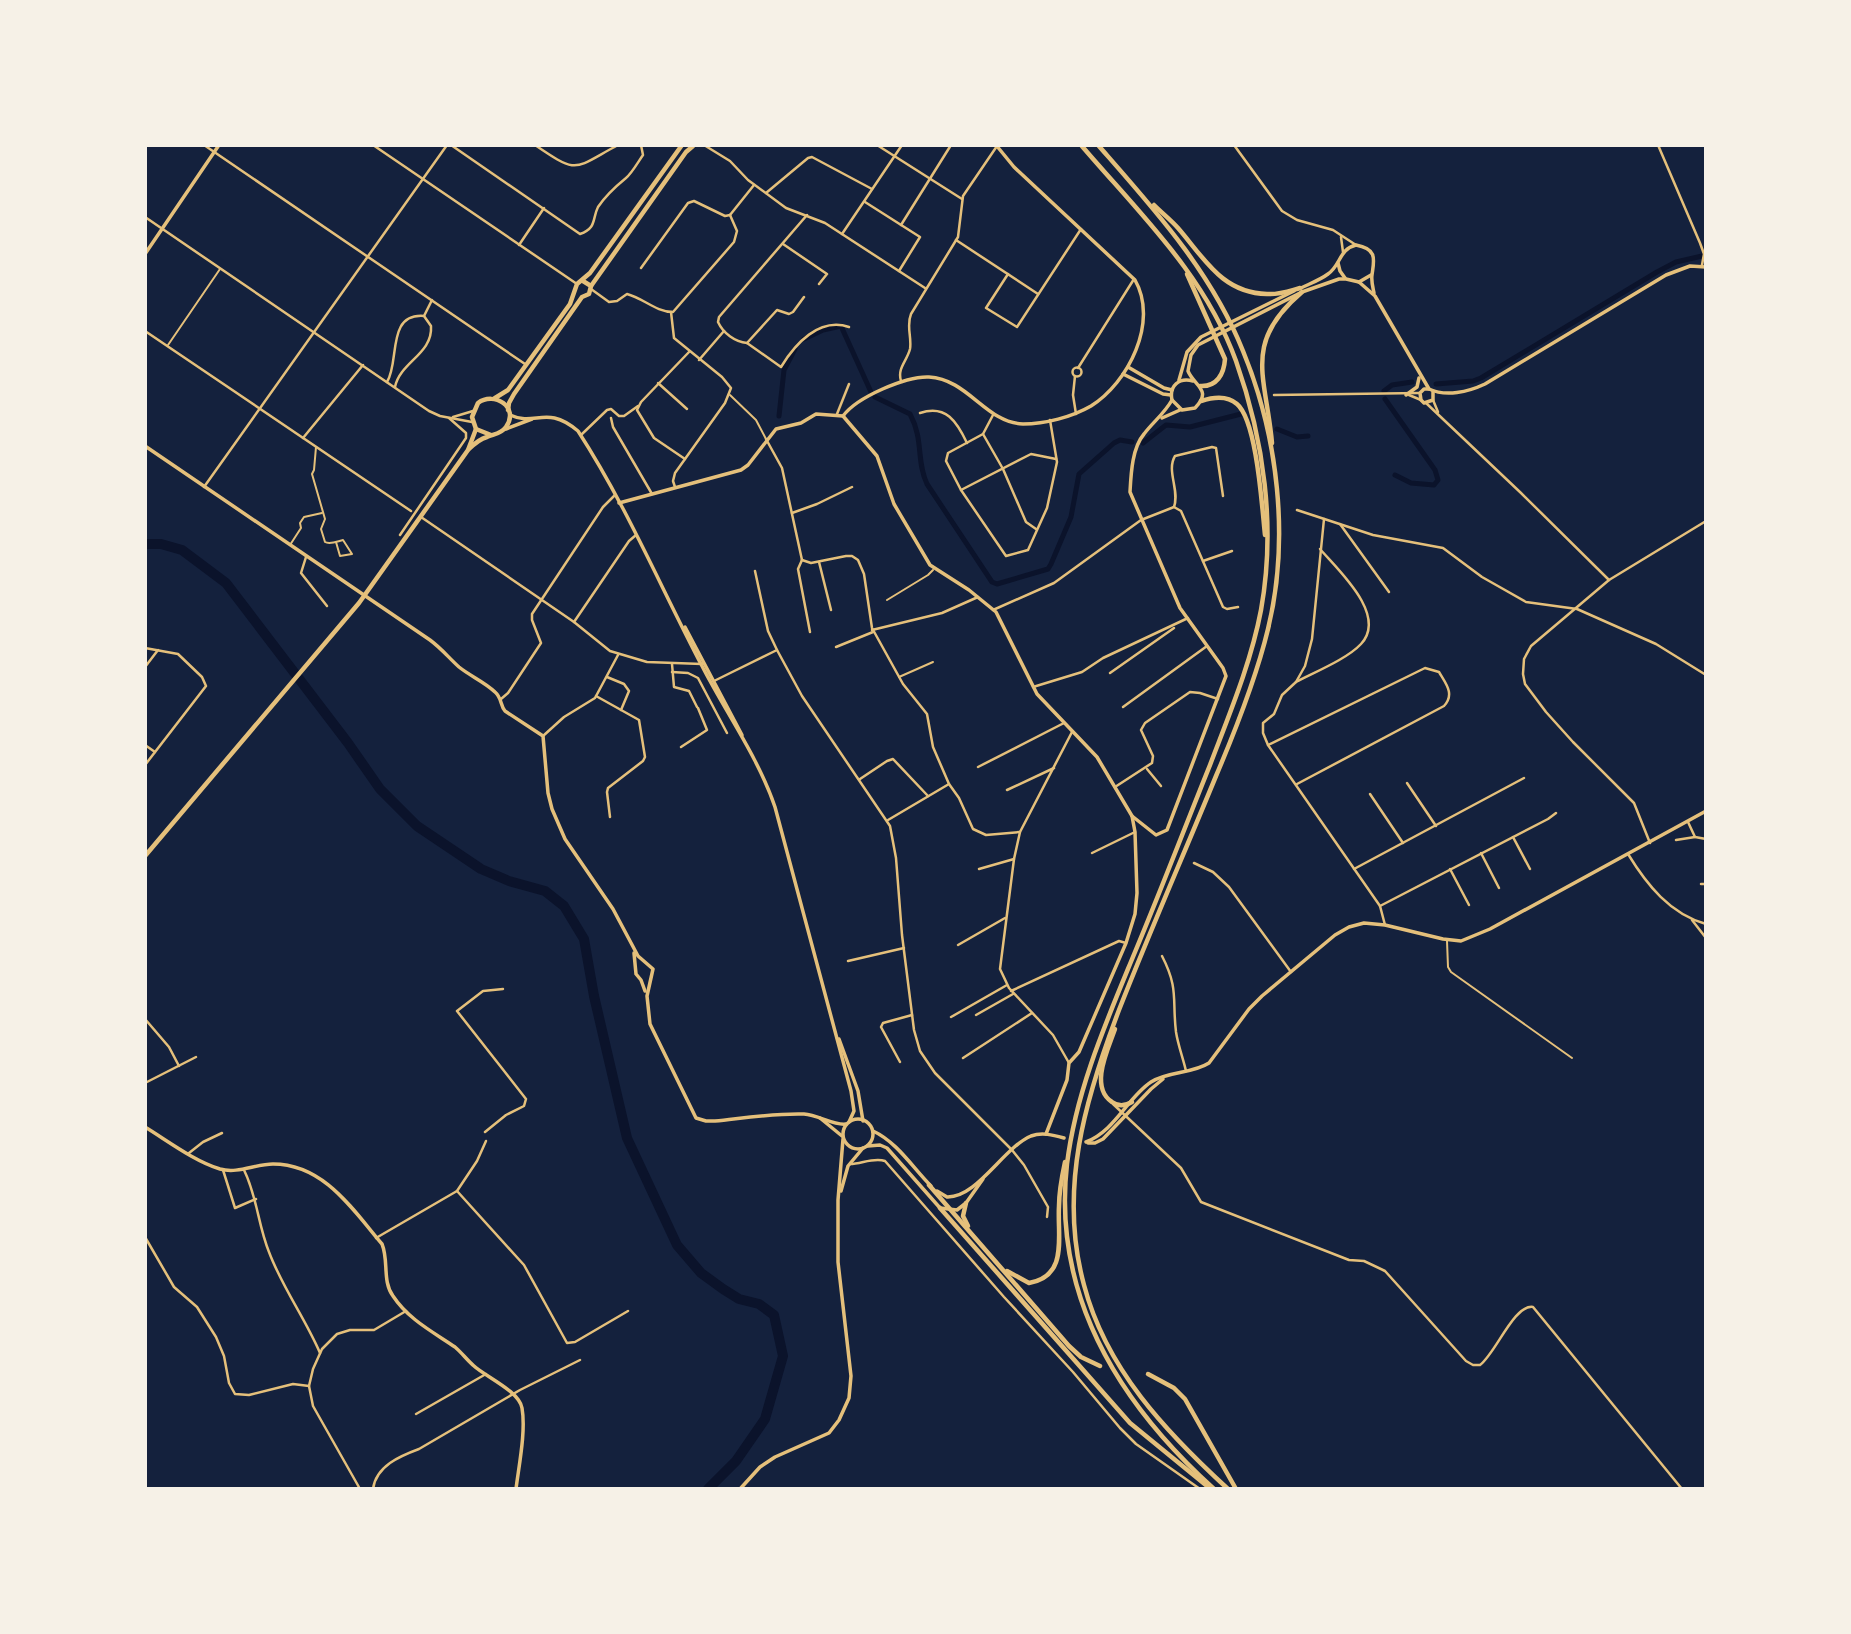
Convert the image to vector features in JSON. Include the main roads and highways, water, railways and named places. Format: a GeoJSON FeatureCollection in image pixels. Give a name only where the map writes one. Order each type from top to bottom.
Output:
{"type":"FeatureCollection","features":[{"type":"Feature","properties":{"kind":"main road"},"geometry":{"type":"LineString","coordinates":[[145,856],[369,589],[468,450],[476,429],[473,411],[481,400],[505,393],[570,304],[580,283],[682,145]]}},
{"type":"Feature","properties":{"kind":"main road"},"geometry":{"type":"LineString","coordinates":[[468,450],[504,430],[509,403],[514,394],[693,145]]}},
{"type":"Feature","properties":{"kind":"main road"},"geometry":{"type":"LineString","coordinates":[[1080,145],[1173,249],[1186,270],[1225,359],[1223,373],[1214,384],[1200,386]]}},
{"type":"Feature","properties":{"kind":"main road"},"geometry":{"type":"LineString","coordinates":[[1098,145],[1198,265],[1230,320],[1257,392],[1275,472]]}},
{"type":"Feature","properties":{"kind":"main road"},"geometry":{"type":"LineString","coordinates":[[1140,193],[1176,225],[1217,276],[1230,284],[1245,291],[1267,294],[1301,290],[1273,322],[1263,347],[1264,385],[1275,472],[1278,556],[1268,629],[1227,750],[1103,1051],[1082,1126],[1073,1180],[1073,1219],[1078,1261],[1089,1303],[1119,1366],[1173,1435],[1228,1489]]}},
{"type":"Feature","properties":{"kind":"main road"},"geometry":{"type":"LineString","coordinates":[[997,1264],[1015,1278],[1029,1283],[1044,1279],[1053,1270],[1059,1252],[1059,1203],[1063,1170],[1096,1049],[1217,746],[1248,661],[1261,609],[1267,555],[1264,474],[1247,395],[1220,325],[1173,249]]}},
{"type":"Feature","properties":{"kind":"main road"},"geometry":{"type":"LineString","coordinates":[[580,283],[591,288]]}},
{"type":"Feature","properties":{"kind":"main road"},"geometry":{"type":"LineString","coordinates":[[575,291],[582,297]]}},
{"type":"Feature","properties":{"kind":"main road"},"geometry":{"type":"LineString","coordinates":[[1201,401],[1216,397],[1227,399],[1238,404],[1245,415],[1258,477],[1267,555]]}},
{"type":"Feature","properties":{"kind":"main road"},"geometry":{"type":"LineString","coordinates":[[495,398],[503,402],[509,412]]}},
{"type":"Feature","properties":{"kind":"main road"},"geometry":{"type":"LineString","coordinates":[[476,429],[491,435]]}},
{"type":"Feature","properties":{"kind":"main road"},"geometry":{"type":"LineString","coordinates":[[1132,1101],[1120,1106],[1108,1099],[1101,1083],[1102,1071],[1143,951]]}},
{"type":"Feature","properties":{"kind":"main road"},"geometry":{"type":"LineString","coordinates":[[1075,1124],[1068,1162],[1066,1222],[1071,1265],[1082,1307],[1102,1352],[1130,1396],[1212,1489]]}},
{"type":"Feature","properties":{"kind":"main road"},"geometry":{"type":"LineString","coordinates":[[929,1185],[1069,1346],[1081,1357],[1100,1366]]}},
{"type":"Feature","properties":{"kind":"main road"},"geometry":{"type":"LineString","coordinates":[[966,1203],[963,1216],[978,1241]]}},
{"type":"Feature","properties":{"kind":"main road"},"geometry":{"type":"LineString","coordinates":[[940,1209],[1130,1423],[1212,1489]]}},
{"type":"Feature","properties":{"kind":"main road"},"geometry":{"type":"LineString","coordinates":[[1148,1374],[1163,1380],[1185,1398],[1236,1489]]}},
{"type":"Feature","properties":{"kind":"waterway"},"geometry":{"type":"LineString","coordinates":[[1436,384],[1481,378],[1657,272],[1676,262],[1702,256]]}},
{"type":"Feature","properties":{"kind":"waterway"},"geometry":{"type":"LineString","coordinates":[[804,339],[823,330],[841,326],[871,392]]}},
{"type":"Feature","properties":{"kind":"waterway"},"geometry":{"type":"LineString","coordinates":[[779,416],[784,370],[795,349]]}},
{"type":"Feature","properties":{"kind":"waterway"},"geometry":{"type":"LineString","coordinates":[[1384,391],[1392,385],[1412,382]]}},
{"type":"Feature","properties":{"kind":"waterway"},"geometry":{"type":"LineString","coordinates":[[875,397],[910,414],[917,433],[927,484],[992,582],[997,584],[1048,569],[1071,517],[1079,474],[1114,443],[1120,440],[1132,442]]}},
{"type":"Feature","properties":{"kind":"waterway"},"geometry":{"type":"LineString","coordinates":[[1385,399],[1435,470],[1438,480],[1434,485],[1411,483],[1395,475]]}},
{"type":"Feature","properties":{"kind":"waterway"},"geometry":{"type":"LineString","coordinates":[[1143,443],[1166,425],[1190,427],[1241,414]]}},
{"type":"Feature","properties":{"kind":"waterway"},"geometry":{"type":"LineString","coordinates":[[1277,429],[1297,437],[1308,436]]}},
{"type":"Feature","properties":{"kind":"waterway"},"geometry":{"type":"LineString","coordinates":[[145,544],[161,544],[182,550],[226,583],[380,789],[417,826],[481,869],[509,881],[545,891],[564,906],[584,939],[594,996],[627,1138],[677,1245],[701,1273],[723,1289],[739,1299],[759,1304],[774,1315],[783,1356],[765,1419],[736,1461],[708,1489]]}}]}
